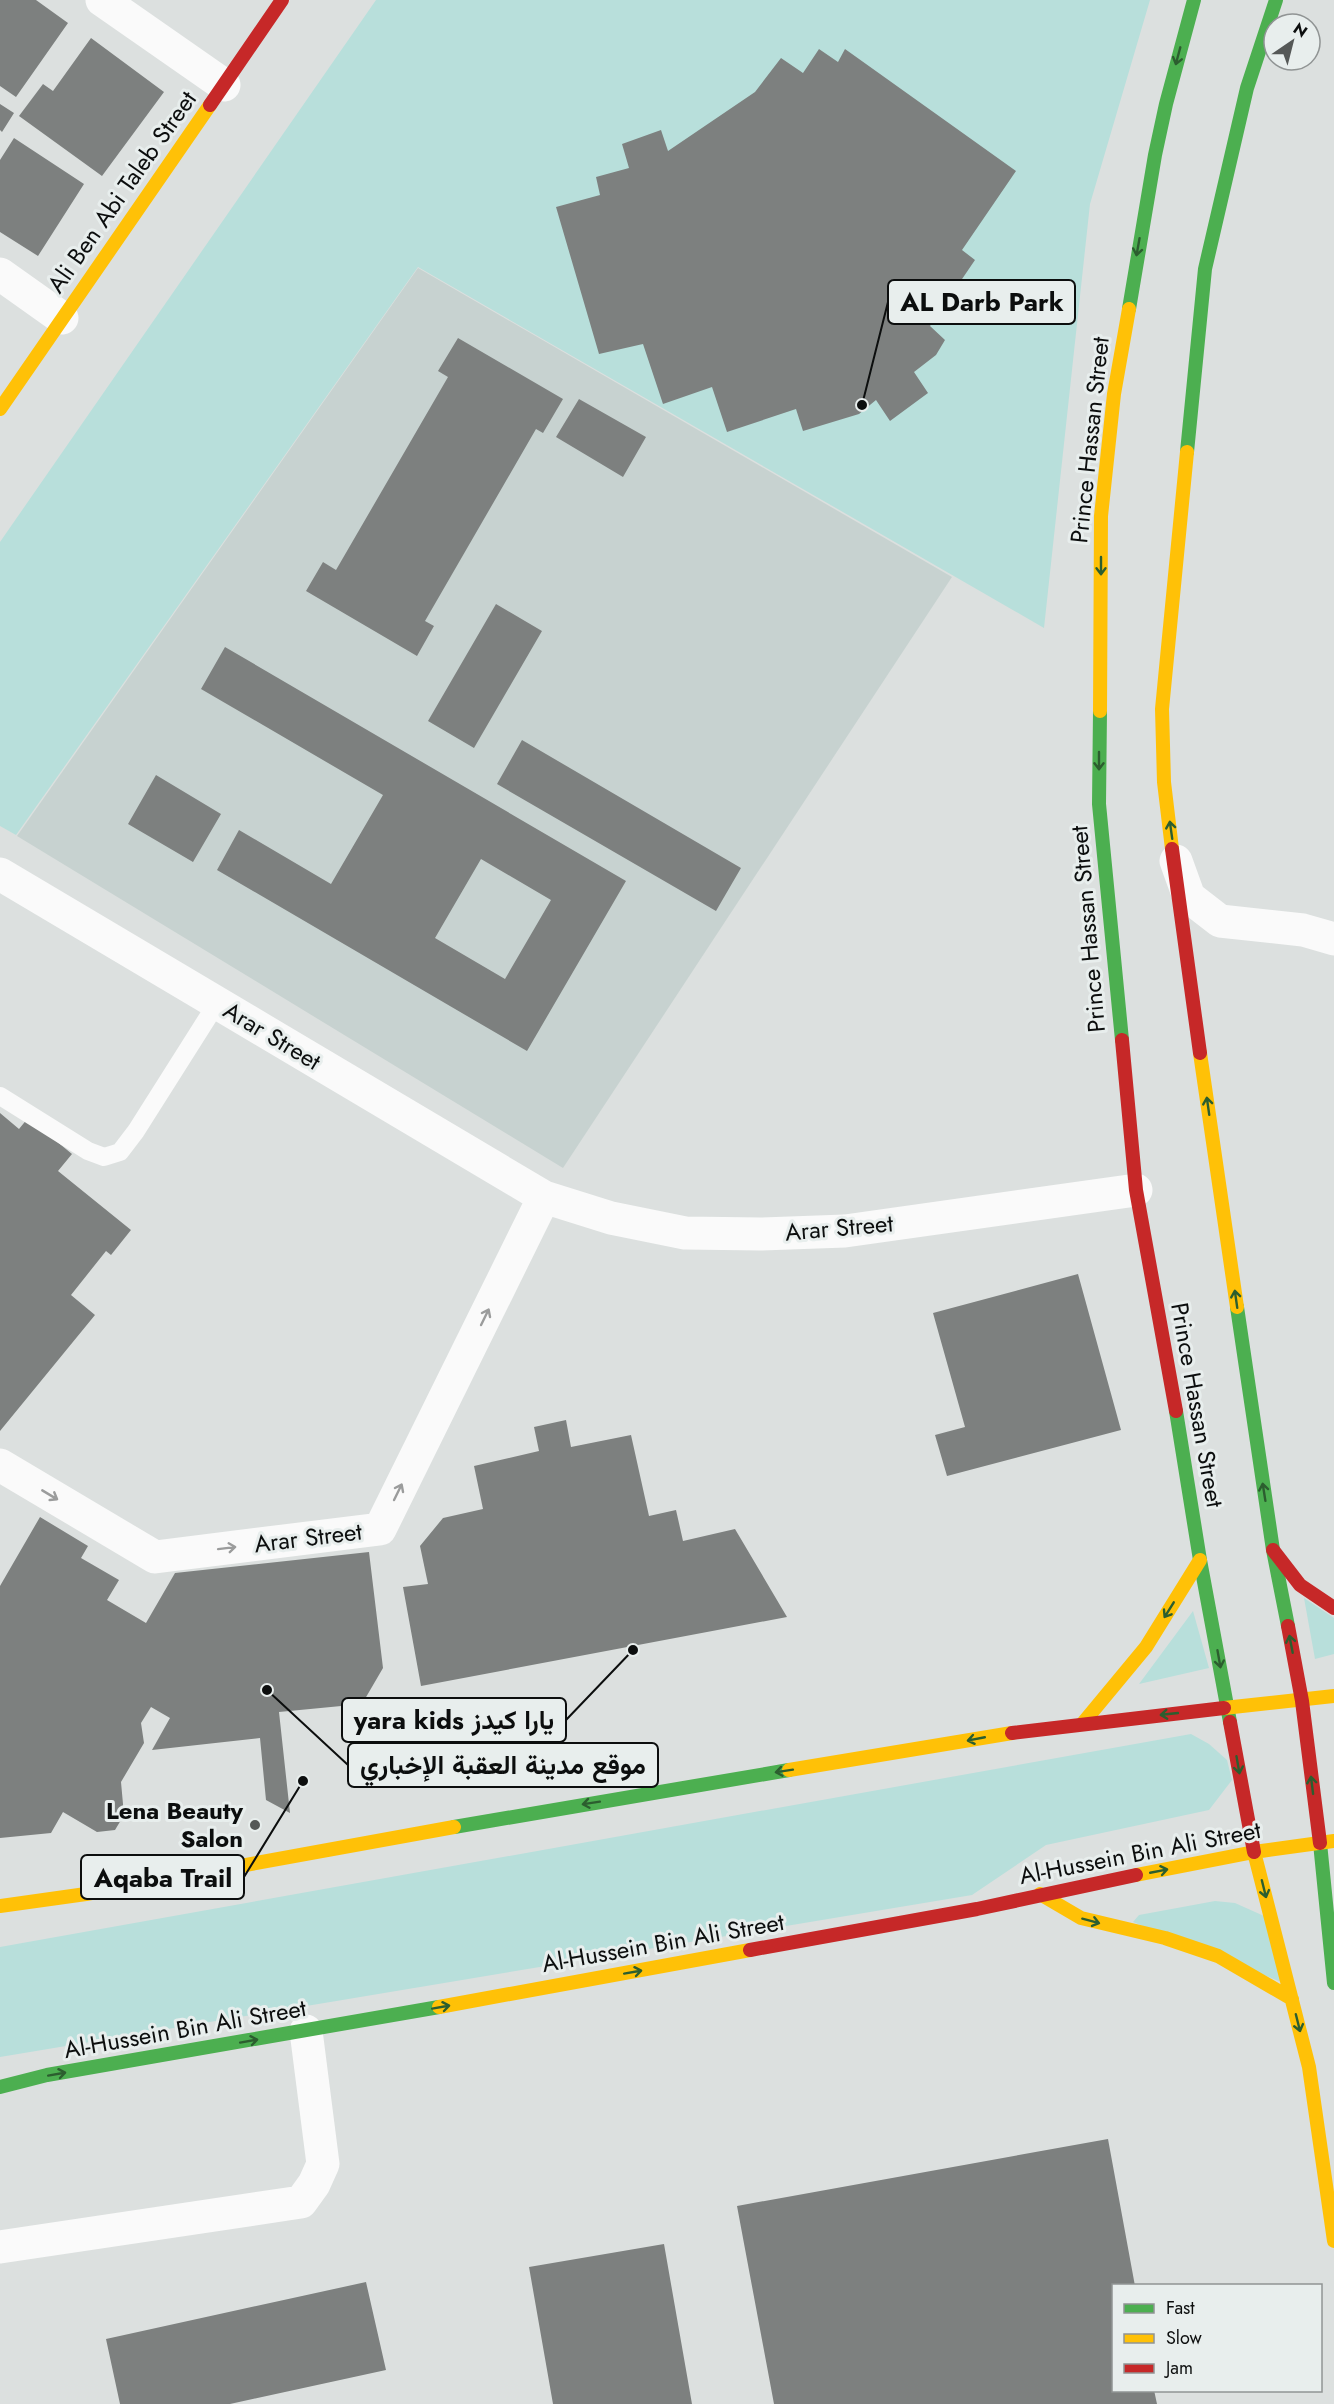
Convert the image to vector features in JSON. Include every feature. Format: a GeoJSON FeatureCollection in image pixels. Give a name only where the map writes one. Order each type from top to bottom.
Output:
{"type":"FeatureCollection","features":[{"type":"Feature","properties":{"kind":"main road","name":"Ali Ben Abi Taleb Street"},"geometry":{"type":"LineString","coordinates":[[0,409],[282,0]]}},
{"type":"Feature","properties":{"kind":"main road","name":"Prince Hassan Street"},"geometry":{"type":"LineString","coordinates":[[1194,0],[1166,104],[1141,230],[1114,394],[1101,516],[1099,804],[1136,1190],[1174,1397],[1200,1560],[1254,1852],[1309,2067],[1334,2241]]}},
{"type":"Feature","properties":{"kind":"main road"},"geometry":{"type":"LineString","coordinates":[[1276,0],[1247,88],[1205,269],[1162,709],[1164,782],[1186,958],[1273,1550],[1302,1701],[1320,1843],[1334,1983]]}},
{"type":"Feature","properties":{"kind":"main road"},"geometry":{"type":"LineString","coordinates":[[1273,1550],[1300,1585],[1334,1608]]}},
{"type":"Feature","properties":{"kind":"main road"},"geometry":{"type":"LineString","coordinates":[[1083,1723],[1146,1647],[1200,1560]]}},
{"type":"Feature","properties":{"kind":"main road"},"geometry":{"type":"LineString","coordinates":[[0,1906],[86,1894],[554,1809],[1009,1733],[1334,1696]]}},
{"type":"Feature","properties":{"kind":"main road","name":"Al-Hussein Bin Ali Street"},"geometry":{"type":"LineString","coordinates":[[0,2087],[47,2075],[306,2031],[977,1909],[1040,1894],[1254,1852],[1334,1841]]}},
{"type":"Feature","properties":{"kind":"main road"},"geometry":{"type":"LineString","coordinates":[[1040,1894],[1080,1918],[1165,1938],[1218,1956],[1292,1999]]}},
{"type":"Feature","properties":{"kind":"street"},"geometry":{"type":"LineString","coordinates":[[102,0],[224,85]]}},
{"type":"Feature","properties":{"kind":"street"},"geometry":{"type":"LineString","coordinates":[[0,274],[62,318]]}},
{"type":"Feature","properties":{"kind":"street"},"geometry":{"type":"LineString","coordinates":[[1175,857],[1189,897],[1220,921],[1302,930],[1334,939]]}},
{"type":"Feature","properties":{"kind":"street","name":"Arar Street"},"geometry":{"type":"LineString","coordinates":[[0,874],[544,1197],[610,1218],[686,1233],[761,1234],[846,1231],[1136,1190]]}},
{"type":"Feature","properties":{"kind":"street","name":"Arar Street"},"geometry":{"type":"LineString","coordinates":[[0,1465],[155,1557],[380,1529],[544,1197]]}},
{"type":"Feature","properties":{"kind":"street"},"geometry":{"type":"LineString","coordinates":[[0,2247],[301,2202],[314,2184],[323,2164],[306,2031]]}},
{"type":"Feature","properties":{"kind":"lane"},"geometry":{"type":"LineString","coordinates":[[0,1096],[88,1151],[104,1157],[120,1152],[136,1131],[218,1003]]}},
{"type":"Feature","properties":{"kind":"shaded area"},"geometry":{"type":"Polygon","coordinates":[[[376,0],[1150,0],[1090,204],[1044,628],[418,267],[16,835],[0,826],[0,542],[376,0]]]}},
{"type":"Feature","properties":{"kind":"shaded area"},"geometry":{"type":"Polygon","coordinates":[[[418,268],[952,577],[563,1168],[17,836],[418,268]]]}},
{"type":"Feature","properties":{"kind":"shaded area"},"geometry":{"type":"Polygon","coordinates":[[[1304,1598],[1334,1618],[1334,1654],[1315,1659],[1304,1598]]]}},
{"type":"Feature","properties":{"kind":"shaded area"},"geometry":{"type":"Polygon","coordinates":[[[1193,1611],[1209,1668],[1139,1684],[1193,1611]]]}},
{"type":"Feature","properties":{"kind":"shaded area"},"geometry":{"type":"Polygon","coordinates":[[[1191,1734],[1209,1744],[1227,1760],[1232,1780],[1209,1810],[1046,1845],[972,1895],[0,2057],[0,1947],[1191,1734]]]}},
{"type":"Feature","properties":{"kind":"shaded area"},"geometry":{"type":"Polygon","coordinates":[[[1215,1901],[1235,1903],[1264,1916],[1286,1984],[1133,1922],[1139,1915],[1215,1901]]]}},
{"type":"Feature","properties":{"kind":"building"},"geometry":{"type":"Polygon","coordinates":[[[0,0],[36,0],[68,23],[16,97],[0,86],[0,0]]]}},
{"type":"Feature","properties":{"kind":"building"},"geometry":{"type":"Polygon","coordinates":[[[91,38],[164,92],[102,176],[19,116],[43,84],[53,91],[91,38]]]}},
{"type":"Feature","properties":{"kind":"building"},"geometry":{"type":"Polygon","coordinates":[[[819,49],[838,62],[845,49],[1016,171],[962,250],[975,260],[930,326],[945,340],[936,355],[914,372],[928,393],[890,421],[876,400],[859,414],[803,431],[796,409],[727,432],[712,387],[663,404],[643,344],[599,354],[556,207],[600,195],[596,177],[629,168],[622,144],[661,130],[668,151],[755,92],[781,58],[803,73],[819,49]]]}},
{"type":"Feature","properties":{"kind":"building"},"geometry":{"type":"Polygon","coordinates":[[[0,104],[14,113],[2,132],[0,130],[0,104]]]}},
{"type":"Feature","properties":{"kind":"building"},"geometry":{"type":"Polygon","coordinates":[[[14,138],[84,184],[38,256],[0,232],[0,160],[14,138]]]}},
{"type":"Feature","properties":{"kind":"building"},"geometry":{"type":"Polygon","coordinates":[[[458,338],[563,399],[543,433],[536,429],[425,621],[434,626],[417,656],[306,591],[323,562],[336,570],[448,377],[438,371],[458,338]]]}},
{"type":"Feature","properties":{"kind":"building"},"geometry":{"type":"Polygon","coordinates":[[[579,399],[646,437],[623,477],[556,437],[579,399]]]}},
{"type":"Feature","properties":{"kind":"building"},"geometry":{"type":"Polygon","coordinates":[[[496,604],[542,631],[474,748],[428,721],[496,604]]]}},
{"type":"Feature","properties":{"kind":"building"},"geometry":{"type":"Polygon","coordinates":[[[225,647],[626,881],[527,1051],[217,870],[239,830],[331,884],[383,795],[201,689],[225,647]],[[481,859],[435,938],[505,979],[551,900],[481,859]]]}},
{"type":"Feature","properties":{"kind":"building"},"geometry":{"type":"Polygon","coordinates":[[[522,740],[741,868],[716,911],[497,784],[522,740]]]}},
{"type":"Feature","properties":{"kind":"building"},"geometry":{"type":"Polygon","coordinates":[[[156,775],[221,814],[193,862],[128,824],[156,775]]]}},
{"type":"Feature","properties":{"kind":"building"},"geometry":{"type":"Polygon","coordinates":[[[0,1113],[19,1129],[28,1118],[72,1154],[58,1171],[131,1230],[111,1255],[106,1251],[71,1295],[95,1315],[0,1431],[0,1113]]]}},
{"type":"Feature","properties":{"kind":"building"},"geometry":{"type":"Polygon","coordinates":[[[1078,1274],[1121,1430],[947,1476],[935,1435],[965,1427],[933,1313],[1078,1274]]]}},
{"type":"Feature","properties":{"kind":"building"},"geometry":{"type":"Polygon","coordinates":[[[566,1420],[571,1447],[631,1435],[649,1516],[676,1510],[683,1541],[735,1529],[787,1617],[421,1686],[403,1587],[428,1584],[420,1546],[443,1518],[483,1509],[474,1466],[539,1451],[534,1427],[566,1420]]]}},
{"type":"Feature","properties":{"kind":"building"},"geometry":{"type":"Polygon","coordinates":[[[40,1517],[88,1546],[81,1558],[119,1580],[107,1600],[146,1623],[175,1573],[369,1552],[383,1668],[362,1704],[279,1712],[290,1813],[266,1800],[260,1738],[152,1750],[170,1718],[151,1707],[141,1723],[144,1743],[121,1782],[124,1815],[115,1830],[97,1832],[63,1812],[51,1833],[0,1838],[0,1586],[40,1517]]]}},
{"type":"Feature","properties":{"kind":"building"},"geometry":{"type":"Polygon","coordinates":[[[1108,2139],[1135,2284],[1112,2284],[1112,2392],[1154,2392],[1157,2404],[774,2404],[737,2206],[1108,2139]]]}},
{"type":"Feature","properties":{"kind":"building"},"geometry":{"type":"Polygon","coordinates":[[[664,2244],[692,2404],[553,2404],[529,2267],[664,2244]]]}},
{"type":"Feature","properties":{"kind":"building"},"geometry":{"type":"Polygon","coordinates":[[[366,2282],[386,2370],[230,2404],[120,2404],[106,2339],[366,2282]]]}},
{"type":"Feature","properties":{"kind":"traffic: fast"},"geometry":{"type":"LineString","coordinates":[[1129,309],[1155,155],[1194,0]]}},
{"type":"Feature","properties":{"kind":"traffic: fast"},"geometry":{"type":"LineString","coordinates":[[1187,452],[1205,269],[1247,88],[1276,0]]}},
{"type":"Feature","properties":{"kind":"traffic: fast"},"geometry":{"type":"LineString","coordinates":[[1100,711],[1099,804],[1122,1040]]}},
{"type":"Feature","properties":{"kind":"traffic: fast"},"geometry":{"type":"LineString","coordinates":[[1237,1307],[1273,1550],[1288,1626]]}},
{"type":"Feature","properties":{"kind":"traffic: fast"},"geometry":{"type":"LineString","coordinates":[[1176,1411],[1200,1560],[1230,1722]]}},
{"type":"Feature","properties":{"kind":"traffic: fast"},"geometry":{"type":"LineString","coordinates":[[454,1827],[789,1770]]}},
{"type":"Feature","properties":{"kind":"traffic: fast"},"geometry":{"type":"LineString","coordinates":[[1320,1843],[1334,1983]]}},
{"type":"Feature","properties":{"kind":"traffic: fast"},"geometry":{"type":"LineString","coordinates":[[0,2087],[47,2075],[439,2007]]}},
{"type":"Feature","properties":{"kind":"traffic: slow"},"geometry":{"type":"LineString","coordinates":[[0,409],[210,105]]}},
{"type":"Feature","properties":{"kind":"traffic: slow"},"geometry":{"type":"LineString","coordinates":[[1100,711],[1101,516],[1114,394],[1129,309]]}},
{"type":"Feature","properties":{"kind":"traffic: slow"},"geometry":{"type":"LineString","coordinates":[[1172,849],[1164,782],[1162,709],[1187,452]]}},
{"type":"Feature","properties":{"kind":"traffic: slow"},"geometry":{"type":"LineString","coordinates":[[1200,1053],[1237,1307]]}},
{"type":"Feature","properties":{"kind":"traffic: slow"},"geometry":{"type":"LineString","coordinates":[[1083,1723],[1146,1647],[1200,1560]]}},
{"type":"Feature","properties":{"kind":"traffic: slow"},"geometry":{"type":"LineString","coordinates":[[1224,1708],[1334,1696]]}},
{"type":"Feature","properties":{"kind":"traffic: slow"},"geometry":{"type":"LineString","coordinates":[[789,1770],[1012,1733]]}},
{"type":"Feature","properties":{"kind":"traffic: slow"},"geometry":{"type":"LineString","coordinates":[[0,1906],[86,1894],[454,1827]]}},
{"type":"Feature","properties":{"kind":"traffic: slow"},"geometry":{"type":"LineString","coordinates":[[1136,1875],[1254,1852],[1334,1841]]}},
{"type":"Feature","properties":{"kind":"traffic: slow"},"geometry":{"type":"LineString","coordinates":[[1254,1852],[1309,2067],[1334,2241]]}},
{"type":"Feature","properties":{"kind":"traffic: slow"},"geometry":{"type":"LineString","coordinates":[[1040,1894],[1081,1918],[1165,1938],[1218,1956],[1292,1999]]}},
{"type":"Feature","properties":{"kind":"traffic: slow"},"geometry":{"type":"LineString","coordinates":[[439,2007],[750,1950]]}},
{"type":"Feature","properties":{"kind":"traffic: jam"},"geometry":{"type":"LineString","coordinates":[[210,105],[282,0]]}},
{"type":"Feature","properties":{"kind":"traffic: jam"},"geometry":{"type":"LineString","coordinates":[[1172,849],[1200,1053]]}},
{"type":"Feature","properties":{"kind":"traffic: jam"},"geometry":{"type":"LineString","coordinates":[[1122,1040],[1136,1190],[1176,1411]]}},
{"type":"Feature","properties":{"kind":"traffic: jam"},"geometry":{"type":"LineString","coordinates":[[1273,1550],[1300,1585],[1334,1608]]}},
{"type":"Feature","properties":{"kind":"traffic: jam"},"geometry":{"type":"LineString","coordinates":[[1288,1626],[1302,1701],[1320,1843]]}},
{"type":"Feature","properties":{"kind":"traffic: jam"},"geometry":{"type":"LineString","coordinates":[[1012,1733],[1224,1708]]}},
{"type":"Feature","properties":{"kind":"traffic: jam"},"geometry":{"type":"LineString","coordinates":[[1230,1722],[1254,1852]]}},
{"type":"Feature","properties":{"kind":"traffic: jam"},"geometry":{"type":"LineString","coordinates":[[750,1950],[977,1909],[1136,1875]]}},
{"type":"Feature","properties":{"kind":"place","name":"AL Darb Park"},"geometry":{"type":"Point","coordinates":[862,405]}},
{"type":"Feature","properties":{"kind":"place","name":"yara kids يارا كيدز"},"geometry":{"type":"Point","coordinates":[633,1650]}},
{"type":"Feature","properties":{"kind":"place","name":"موقع مدينة العقبة الإخباري"},"geometry":{"type":"Point","coordinates":[267,1690]}},
{"type":"Feature","properties":{"kind":"place","name":"Aqaba Trail"},"geometry":{"type":"Point","coordinates":[303,1781]}},
{"type":"Feature","properties":{"kind":"place","name":"Lena Beauty Salon"},"geometry":{"type":"Point","coordinates":[255,1825]}}]}
